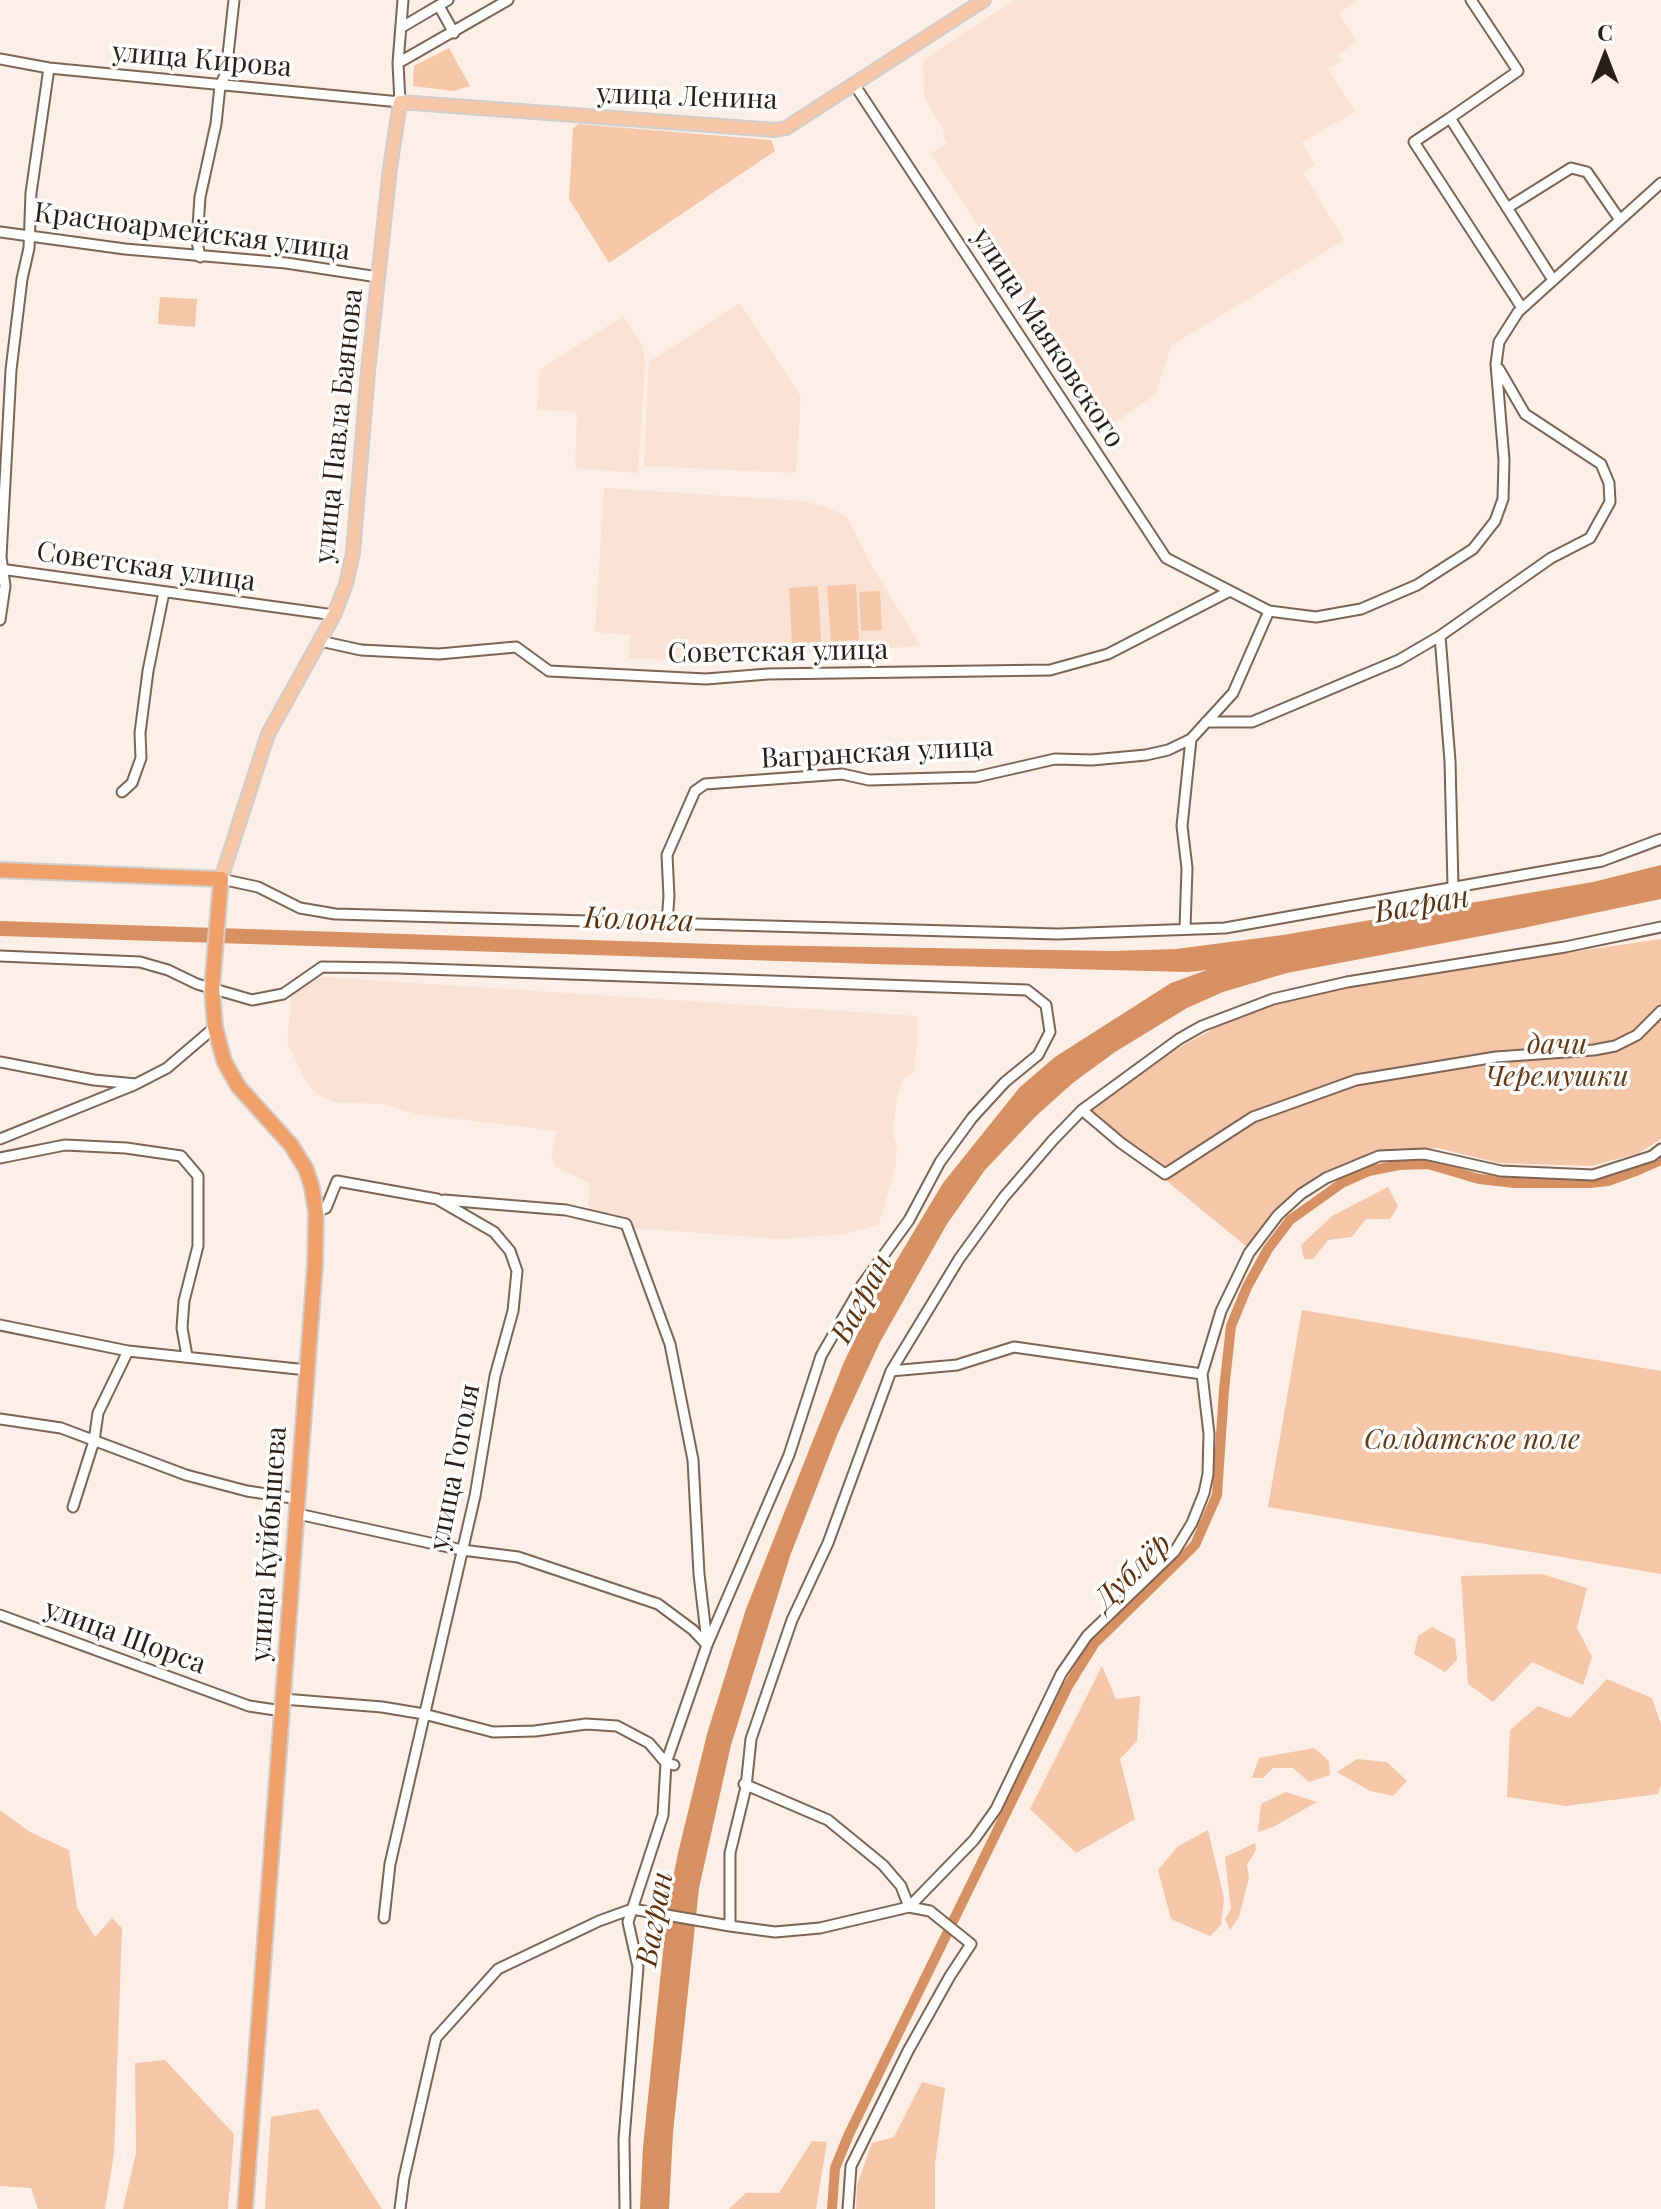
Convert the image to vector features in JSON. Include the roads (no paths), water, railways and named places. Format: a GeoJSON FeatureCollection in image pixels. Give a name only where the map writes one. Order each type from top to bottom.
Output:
{"type":"FeatureCollection","features":[{"type":"Feature","properties":{"kind":"highway"},"geometry":{"type":"LineString","coordinates":[[0,870],[221,879]]}},
{"type":"Feature","properties":{"kind":"highway","name":"улица Куйбышева"},"geometry":{"type":"LineString","coordinates":[[221,879],[212,988],[215,1027],[224,1061],[238,1086],[291,1145],[306,1169],[316,1212],[298,1507],[245,2209]]}},
{"type":"Feature","properties":{"kind":"main road","name":"улица Ленина"},"geometry":{"type":"LineString","coordinates":[[400,102],[775,130],[786,128],[984,0]]}},
{"type":"Feature","properties":{"kind":"main road","name":"улица Павла Баянова"},"geometry":{"type":"LineString","coordinates":[[221,879],[268,734],[334,615],[346,584],[353,553],[378,277],[400,102]]}},
{"type":"Feature","properties":{"kind":"street"},"geometry":{"type":"LineString","coordinates":[[200,257],[197,241],[200,197],[216,124],[220,86],[226,73],[234,0]]}},
{"type":"Feature","properties":{"kind":"street","name":"улица Павла Баянова"},"geometry":{"type":"LineString","coordinates":[[400,102],[398,63],[403,0]]}},
{"type":"Feature","properties":{"kind":"street"},"geometry":{"type":"LineString","coordinates":[[398,63],[508,0]]}},
{"type":"Feature","properties":{"kind":"street"},"geometry":{"type":"LineString","coordinates":[[1471,0],[1518,71],[1414,142],[1522,308]]}},
{"type":"Feature","properties":{"kind":"street"},"geometry":{"type":"LineString","coordinates":[[402,27],[444,3],[454,33]]}},
{"type":"Feature","properties":{"kind":"street","name":"улица Кирова"},"geometry":{"type":"LineString","coordinates":[[0,59],[49,68],[400,102]]}},
{"type":"Feature","properties":{"kind":"street"},"geometry":{"type":"LineString","coordinates":[[0,620],[5,586],[1,569],[4,415],[29,248],[31,193],[49,68]]}},
{"type":"Feature","properties":{"kind":"street","name":"улица Маяковского"},"geometry":{"type":"LineString","coordinates":[[854,84],[1166,558],[1269,611],[1316,617],[1361,609],[1417,585],[1473,549],[1495,521],[1503,499],[1504,460],[1496,364]]}},
{"type":"Feature","properties":{"kind":"street"},"geometry":{"type":"LineString","coordinates":[[1450,118],[1553,280]]}},
{"type":"Feature","properties":{"kind":"street"},"geometry":{"type":"LineString","coordinates":[[1507,208],[1571,168],[1587,172],[1620,220]]}},
{"type":"Feature","properties":{"kind":"street"},"geometry":{"type":"LineString","coordinates":[[1206,722],[1252,722],[1399,660],[1440,636],[1551,558],[1590,538],[1610,502],[1609,483],[1601,464],[1525,414],[1496,364],[1499,342],[1522,308],[1661,183]]}},
{"type":"Feature","properties":{"kind":"street","name":"Красноармейская улица"},"geometry":{"type":"LineString","coordinates":[[0,232],[200,257],[286,263],[378,277]]}},
{"type":"Feature","properties":{"kind":"street","name":"Советская улица"},"geometry":{"type":"LineString","coordinates":[[1,569],[334,615]]}},
{"type":"Feature","properties":{"kind":"street"},"geometry":{"type":"LineString","coordinates":[[122,792],[132,783],[141,758],[140,733],[148,671],[164,592]]}},
{"type":"Feature","properties":{"kind":"street","name":"Советская улица"},"geometry":{"type":"LineString","coordinates":[[320,641],[361,650],[439,654],[516,647],[549,671],[706,679],[768,674],[1050,670],[1108,654],[1228,592]]}},
{"type":"Feature","properties":{"kind":"street"},"geometry":{"type":"LineString","coordinates":[[1185,928],[1187,868],[1182,826],[1191,739],[1233,693],[1269,611]]}},
{"type":"Feature","properties":{"kind":"street"},"geometry":{"type":"LineString","coordinates":[[1440,636],[1450,761],[1453,886]]}},
{"type":"Feature","properties":{"kind":"street","name":"Вагранская улица"},"geometry":{"type":"LineString","coordinates":[[667,923],[667,855],[695,791],[705,784],[740,783],[767,777],[842,774],[869,780],[976,777],[1055,759],[1092,760],[1146,755],[1168,750],[1191,739]]}},
{"type":"Feature","properties":{"kind":"street"},"geometry":{"type":"LineString","coordinates":[[221,879],[258,887],[300,908],[335,914],[1058,934],[1225,928],[1602,861],[1661,839]]}},
{"type":"Feature","properties":{"kind":"street"},"geometry":{"type":"LineString","coordinates":[[730,1926],[730,1853],[745,1786],[751,1739],[792,1620],[828,1543],[891,1371],[959,1259],[986,1222],[1082,1110],[1179,1039],[1202,1026],[1273,999],[1347,982],[1565,947],[1661,927]]}},
{"type":"Feature","properties":{"kind":"street"},"geometry":{"type":"LineString","coordinates":[[0,956],[140,962],[252,1000],[283,994],[322,967],[1027,990],[1046,1005],[1050,1032],[1038,1055],[1005,1082],[972,1118],[940,1162],[909,1220],[862,1285],[821,1356],[789,1455],[707,1645],[670,1764],[663,1815],[628,1922],[638,1967],[624,2139],[625,2209]]}},
{"type":"Feature","properties":{"kind":"street"},"geometry":{"type":"LineString","coordinates":[[1082,1110],[1165,1174],[1253,1117],[1356,1080],[1496,1057],[1615,1046],[1637,1035],[1661,1011]]}},
{"type":"Feature","properties":{"kind":"street"},"geometry":{"type":"LineString","coordinates":[[0,1139],[136,1084],[167,1068],[215,1027]]}},
{"type":"Feature","properties":{"kind":"street"},"geometry":{"type":"LineString","coordinates":[[0,1062],[94,1080],[136,1084]]}},
{"type":"Feature","properties":{"kind":"street"},"geometry":{"type":"LineString","coordinates":[[0,1158],[65,1145],[126,1148],[181,1156],[198,1176],[198,1246],[184,1301],[182,1328],[187,1356]]}},
{"type":"Feature","properties":{"kind":"street"},"geometry":{"type":"LineString","coordinates":[[909,1907],[974,1840],[996,1809],[1061,1674],[1087,1636],[1175,1551],[1192,1523],[1208,1474],[1209,1434],[1202,1374],[1221,1311],[1249,1253],[1278,1215],[1301,1194],[1326,1178],[1379,1156],[1425,1154],[1501,1171],[1593,1175],[1652,1156],[1661,1149]]}},
{"type":"Feature","properties":{"kind":"street","name":"улица Гоголя"},"geometry":{"type":"LineString","coordinates":[[316,1212],[326,1208],[337,1181],[437,1199],[494,1232],[510,1251],[517,1271],[513,1311],[495,1376],[475,1496],[390,1864],[384,1918]]}},
{"type":"Feature","properties":{"kind":"street"},"geometry":{"type":"LineString","coordinates":[[437,1199],[566,1210],[626,1224],[670,1344],[693,1460],[699,1574],[707,1645]]}},
{"type":"Feature","properties":{"kind":"street"},"geometry":{"type":"LineString","coordinates":[[0,1325],[128,1351],[307,1370]]}},
{"type":"Feature","properties":{"kind":"street"},"geometry":{"type":"LineString","coordinates":[[891,1371],[957,1365],[1014,1347],[1202,1374]]}},
{"type":"Feature","properties":{"kind":"street"},"geometry":{"type":"LineString","coordinates":[[73,1507],[94,1441],[98,1413],[128,1351]]}},
{"type":"Feature","properties":{"kind":"street"},"geometry":{"type":"LineString","coordinates":[[0,1419],[61,1428],[186,1475],[298,1507],[462,1550],[518,1557],[658,1604],[693,1630],[707,1645]]}},
{"type":"Feature","properties":{"kind":"street","name":"улица Щорса"},"geometry":{"type":"LineString","coordinates":[[0,1615],[249,1706],[382,1707],[493,1732],[535,1731],[586,1724],[617,1726],[649,1743],[670,1764]]}},
{"type":"Feature","properties":{"kind":"street"},"geometry":{"type":"LineString","coordinates":[[745,1786],[828,1820],[883,1865],[901,1886],[909,1907]]}},
{"type":"Feature","properties":{"kind":"street"},"geometry":{"type":"LineString","coordinates":[[400,2209],[404,2178],[436,2038],[498,1969],[599,1921],[632,1909],[775,1932],[820,1928],[909,1907],[930,1911],[971,1944],[915,2039],[851,2166],[848,2209]]}},
{"type":"Feature","properties":{"kind":"waterway","name":"Дублёр"},"geometry":{"type":"LineString","coordinates":[[832,2209],[835,2168],[849,2134],[1068,1686],[1094,1644],[1195,1545],[1217,1495],[1231,1326],[1247,1287],[1268,1249],[1290,1220],[1342,1183],[1369,1171],[1399,1165],[1428,1164],[1479,1179],[1515,1183],[1590,1183],[1608,1181],[1661,1160]]}},
{"type":"Feature","properties":{"kind":"water label","name":"Вагран"},"geometry":{"type":"Point","coordinates":[1422,905]}},
{"type":"Feature","properties":{"kind":"water label","name":"Колонга"},"geometry":{"type":"Point","coordinates":[639,920]}},
{"type":"Feature","properties":{"kind":"water label","name":"Вагран"},"geometry":{"type":"Point","coordinates":[862,1299]}},
{"type":"Feature","properties":{"kind":"water label","name":"Вагран"},"geometry":{"type":"Point","coordinates":[655,1919]}},
{"type":"Feature","properties":{"kind":"park label","name":"дачи Черемушки"},"geometry":{"type":"Point","coordinates":[1557,1061]}},
{"type":"Feature","properties":{"kind":"park label","name":"Солдатское поле"},"geometry":{"type":"Point","coordinates":[1472,1440]}}]}
